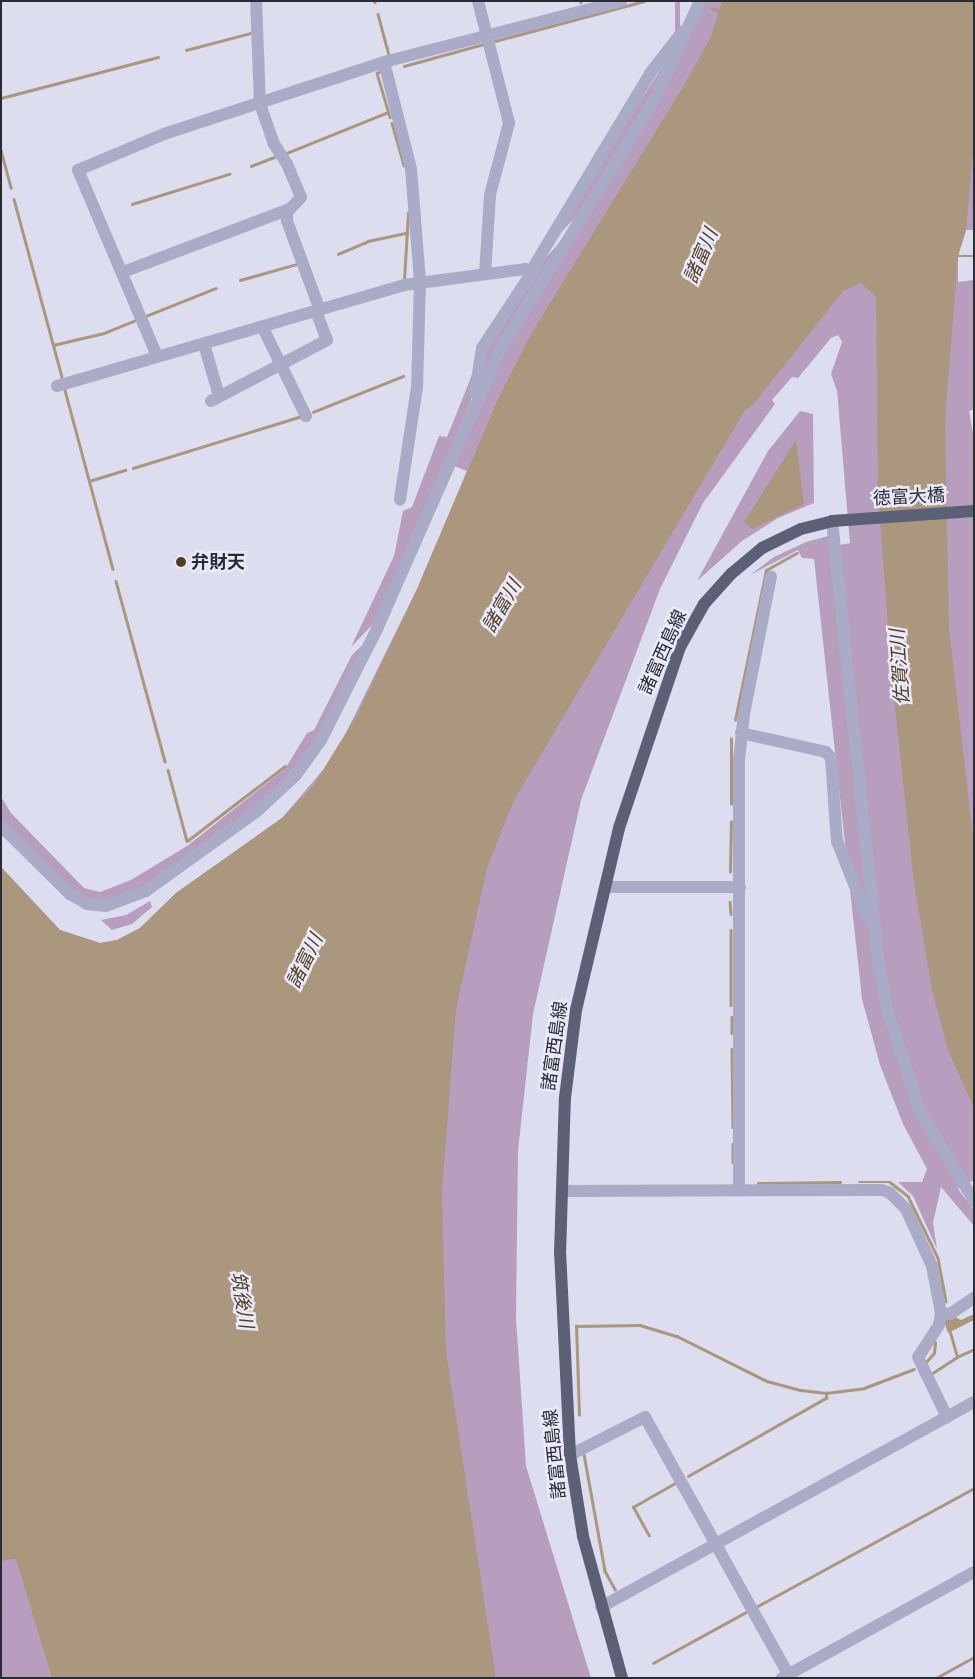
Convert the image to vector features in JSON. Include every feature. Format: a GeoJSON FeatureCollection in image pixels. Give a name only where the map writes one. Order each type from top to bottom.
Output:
{"type":"FeatureCollection","features":[{"type":"Feature","properties":{"kind":"main road","name":"徳富大橋"},"geometry":{"type":"LineString","coordinates":[[847,517],[974,511]]}},
{"type":"Feature","properties":{"kind":"main road","name":"諸富西島線"},"geometry":{"type":"LineString","coordinates":[[622,1678],[583,1536],[570,1455],[561,1329],[565,1098],[576,1010],[619,828],[662,691],[680,647],[704,604],[731,574],[762,548],[800,530],[847,517]]}},
{"type":"Feature","properties":{"kind":"street"},"geometry":{"type":"LineString","coordinates":[[123,272],[287,210],[301,197],[288,164],[274,144],[260,104],[256,1]]}},
{"type":"Feature","properties":{"kind":"street"},"geometry":{"type":"LineString","coordinates":[[478,1],[509,123],[490,195],[485,274]]}},
{"type":"Feature","properties":{"kind":"street"},"geometry":{"type":"LineString","coordinates":[[157,356],[123,272],[78,170],[164,134],[384,62],[621,1]]}},
{"type":"Feature","properties":{"kind":"street"},"geometry":{"type":"LineString","coordinates":[[1,826],[70,894],[87,904],[106,906],[146,891],[279,792],[309,759],[338,709],[407,566],[477,398],[501,348],[656,97],[691,26],[700,1]]}},
{"type":"Feature","properties":{"kind":"street"},"geometry":{"type":"LineString","coordinates":[[477,398],[474,391],[482,348],[651,72],[685,29],[691,26]]}},
{"type":"Feature","properties":{"kind":"street"},"geometry":{"type":"LineString","coordinates":[[384,62],[411,169],[420,282],[417,387],[400,500]]}},
{"type":"Feature","properties":{"kind":"street"},"geometry":{"type":"LineString","coordinates":[[204,344],[215,398],[328,340],[287,221],[287,210]]}},
{"type":"Feature","properties":{"kind":"street"},"geometry":{"type":"LineString","coordinates":[[57,386],[420,282],[530,271],[582,217]]}},
{"type":"Feature","properties":{"kind":"street"},"geometry":{"type":"LineString","coordinates":[[263,328],[306,416]]}},
{"type":"Feature","properties":{"kind":"street"},"geometry":{"type":"LineString","coordinates":[[832,521],[875,927],[888,1012],[908,1082],[932,1137],[974,1201]]}},
{"type":"Feature","properties":{"kind":"street"},"geometry":{"type":"LineString","coordinates":[[739,1190],[741,733],[771,577]]}},
{"type":"Feature","properties":{"kind":"street"},"geometry":{"type":"LineString","coordinates":[[741,733],[826,752],[831,758],[837,841],[867,917],[875,927]]}},
{"type":"Feature","properties":{"kind":"street"},"geometry":{"type":"LineString","coordinates":[[605,887],[740,887]]}},
{"type":"Feature","properties":{"kind":"street"},"geometry":{"type":"LineString","coordinates":[[563,1191],[739,1190],[890,1193],[906,1209],[932,1266],[941,1314],[939,1325],[918,1357],[947,1417]]}},
{"type":"Feature","properties":{"kind":"street"},"geometry":{"type":"LineString","coordinates":[[941,1314],[950,1314],[974,1298]]}},
{"type":"Feature","properties":{"kind":"street"},"geometry":{"type":"LineString","coordinates":[[601,1607],[717,1545],[974,1402]]}},
{"type":"Feature","properties":{"kind":"street"},"geometry":{"type":"LineString","coordinates":[[570,1455],[645,1417],[717,1545],[787,1677],[974,1572]]}},
{"type":"Feature","properties":{"kind":"shaded area"},"geometry":{"type":"Polygon","coordinates":[[[675,1],[680,1],[680,68],[675,68],[675,1]]]}},
{"type":"Feature","properties":{"kind":"shaded area"},"geometry":{"type":"Polygon","coordinates":[[[703,1],[731,1],[725,25],[325,789],[149,928],[108,949],[48,933],[1,867],[60,930],[100,943],[117,940],[140,928],[176,893],[282,818],[334,757],[417,589],[467,471],[454,466],[504,351],[670,80],[703,1]]]}},
{"type":"Feature","properties":{"kind":"shaded area"},"geometry":{"type":"Polygon","coordinates":[[[684,33],[664,74],[581,211],[545,250],[684,33]]]}},
{"type":"Feature","properties":{"kind":"shaded area"},"geometry":{"type":"Polygon","coordinates":[[[974,55],[974,230],[966,230],[958,256],[958,282],[974,280],[974,409],[969,411],[974,439],[974,974],[942,626],[932,360],[974,55]]]}},
{"type":"Feature","properties":{"kind":"shaded area"},"geometry":{"type":"Polygon","coordinates":[[[573,228],[477,390],[486,346],[539,265],[573,228]]]}},
{"type":"Feature","properties":{"kind":"shaded area"},"geometry":{"type":"Polygon","coordinates":[[[874,270],[974,1085],[974,1180],[958,1189],[974,1210],[974,1226],[941,1187],[933,1223],[937,1249],[913,1196],[898,1182],[922,1182],[927,1169],[903,1124],[880,1065],[862,999],[814,559],[802,558],[798,550],[750,575],[774,557],[806,542],[828,536],[830,547],[850,543],[837,391],[831,374],[842,342],[838,335],[831,338],[798,378],[792,377],[772,400],[775,404],[703,503],[660,589],[581,800],[533,1014],[518,1151],[516,1318],[526,1466],[591,1678],[496,1678],[436,1487],[442,1125],[455,973],[506,799],[734,417],[838,288],[874,270]]]}},
{"type":"Feature","properties":{"kind":"shaded area"},"geometry":{"type":"Polygon","coordinates":[[[478,360],[471,401],[375,622],[351,647],[394,556],[403,511],[412,507],[439,436],[447,437],[478,360]]]}},
{"type":"Feature","properties":{"kind":"shaded area"},"geometry":{"type":"Polygon","coordinates":[[[800,411],[813,414],[814,503],[778,518],[742,541],[697,581],[768,451],[800,411]]]}},
{"type":"Feature","properties":{"kind":"shaded area"},"geometry":{"type":"Polygon","coordinates":[[[371,637],[317,743],[256,809],[144,890],[105,904],[73,893],[1,822],[1,797],[11,813],[84,888],[100,892],[131,880],[187,846],[285,769],[307,733],[314,730],[352,655],[371,637]]]}},
{"type":"Feature","properties":{"kind":"shaded area"},"geometry":{"type":"Polygon","coordinates":[[[150,901],[152,907],[132,924],[112,930],[101,920],[126,915],[150,901]]]}},
{"type":"Feature","properties":{"kind":"shaded area"},"geometry":{"type":"Polygon","coordinates":[[[30,1541],[75,1678],[1,1678],[1,1542],[30,1541]]]}},
{"type":"Feature","properties":{"kind":"water"},"geometry":{"type":"Polygon","coordinates":[[[722,1],[974,1],[974,141],[966,230],[958,256],[945,421],[949,628],[974,846],[974,1108],[948,1050],[932,990],[914,883],[892,680],[878,493],[876,297],[861,283],[843,291],[753,405],[745,410],[513,802],[487,868],[456,1009],[442,1192],[446,1351],[496,1678],[52,1678],[16,1559],[1,1561],[1,867],[60,930],[100,943],[117,940],[140,928],[176,893],[282,818],[313,786],[357,715],[417,589],[498,399],[531,334],[683,87],[711,37],[722,1]]]}},
{"type":"Feature","properties":{"kind":"water"},"geometry":{"type":"Polygon","coordinates":[[[796,440],[804,504],[752,529],[744,522],[796,440]]]}},
{"type":"Feature","properties":{"kind":"water"},"geometry":{"type":"Polygon","coordinates":[[[974,1314],[974,1320],[948,1333],[944,1321],[953,1316],[961,1320],[974,1314]]]}},
{"type":"Feature","properties":{"kind":"waterway"},"geometry":{"type":"LineString","coordinates":[[495,41],[644,1]]}},
{"type":"Feature","properties":{"kind":"waterway"},"geometry":{"type":"LineString","coordinates":[[712,8],[720,11]]}},
{"type":"Feature","properties":{"kind":"waterway"},"geometry":{"type":"LineString","coordinates":[[378,14],[389,55]]}},
{"type":"Feature","properties":{"kind":"waterway"},"geometry":{"type":"LineString","coordinates":[[186,50],[251,33]]}},
{"type":"Feature","properties":{"kind":"waterway"},"geometry":{"type":"LineString","coordinates":[[404,66],[484,44]]}},
{"type":"Feature","properties":{"kind":"waterway"},"geometry":{"type":"LineString","coordinates":[[1,98],[158,57]]}},
{"type":"Feature","properties":{"kind":"waterway"},"geometry":{"type":"LineString","coordinates":[[382,71],[377,73],[390,117]]}},
{"type":"Feature","properties":{"kind":"waterway"},"geometry":{"type":"LineString","coordinates":[[287,153],[388,112]]}},
{"type":"Feature","properties":{"kind":"waterway"},"geometry":{"type":"LineString","coordinates":[[392,123],[404,165]]}},
{"type":"Feature","properties":{"kind":"waterway"},"geometry":{"type":"LineString","coordinates":[[1,150],[11,188]]}},
{"type":"Feature","properties":{"kind":"waterway"},"geometry":{"type":"LineString","coordinates":[[251,166],[277,156]]}},
{"type":"Feature","properties":{"kind":"waterway"},"geometry":{"type":"LineString","coordinates":[[132,204],[229,174]]}},
{"type":"Feature","properties":{"kind":"waterway"},"geometry":{"type":"LineString","coordinates":[[14,199],[63,380]]}},
{"type":"Feature","properties":{"kind":"waterway"},"geometry":{"type":"LineString","coordinates":[[404,280],[408,213]]}},
{"type":"Feature","properties":{"kind":"waterway"},"geometry":{"type":"LineString","coordinates":[[338,254],[368,241],[407,233]]}},
{"type":"Feature","properties":{"kind":"waterway"},"geometry":{"type":"LineString","coordinates":[[958,256],[974,256]]}},
{"type":"Feature","properties":{"kind":"waterway"},"geometry":{"type":"LineString","coordinates":[[240,280],[297,264]]}},
{"type":"Feature","properties":{"kind":"waterway"},"geometry":{"type":"LineString","coordinates":[[146,316],[216,288]]}},
{"type":"Feature","properties":{"kind":"waterway"},"geometry":{"type":"LineString","coordinates":[[53,345],[104,333],[136,320]]}},
{"type":"Feature","properties":{"kind":"waterway"},"geometry":{"type":"LineString","coordinates":[[313,412],[403,376]]}},
{"type":"Feature","properties":{"kind":"waterway"},"geometry":{"type":"LineString","coordinates":[[65,390],[113,569]]}},
{"type":"Feature","properties":{"kind":"waterway"},"geometry":{"type":"LineString","coordinates":[[133,468],[302,416]]}},
{"type":"Feature","properties":{"kind":"waterway"},"geometry":{"type":"LineString","coordinates":[[89,481],[125,470]]}},
{"type":"Feature","properties":{"kind":"waterway"},"geometry":{"type":"LineString","coordinates":[[735,720],[766,570],[797,553]]}},
{"type":"Feature","properties":{"kind":"waterway"},"geometry":{"type":"LineString","coordinates":[[116,581],[165,761]]}},
{"type":"Feature","properties":{"kind":"waterway"},"geometry":{"type":"LineString","coordinates":[[731,739],[731,804]]}},
{"type":"Feature","properties":{"kind":"waterway"},"geometry":{"type":"LineString","coordinates":[[168,770],[187,841],[285,766]]}},
{"type":"Feature","properties":{"kind":"waterway"},"geometry":{"type":"LineString","coordinates":[[730,872],[731,822]]}},
{"type":"Feature","properties":{"kind":"waterway"},"geometry":{"type":"LineString","coordinates":[[730,902],[731,914]]}},
{"type":"Feature","properties":{"kind":"waterway"},"geometry":{"type":"LineString","coordinates":[[731,930],[731,1005]]}},
{"type":"Feature","properties":{"kind":"waterway"},"geometry":{"type":"LineString","coordinates":[[732,1017],[732,1033]]}},
{"type":"Feature","properties":{"kind":"waterway"},"geometry":{"type":"LineString","coordinates":[[732,1049],[733,1127]]}},
{"type":"Feature","properties":{"kind":"waterway"},"geometry":{"type":"LineString","coordinates":[[733,1144],[733,1162]]}},
{"type":"Feature","properties":{"kind":"waterway"},"geometry":{"type":"LineString","coordinates":[[758,1183],[840,1182]]}},
{"type":"Feature","properties":{"kind":"waterway"},"geometry":{"type":"LineString","coordinates":[[859,1182],[890,1182],[908,1196],[938,1258],[946,1301]]}},
{"type":"Feature","properties":{"kind":"waterway"},"geometry":{"type":"LineString","coordinates":[[579,1415],[576,1326],[640,1325],[677,1336],[767,1381],[801,1390],[826,1393],[864,1388],[914,1369]]}},
{"type":"Feature","properties":{"kind":"waterway"},"geometry":{"type":"LineString","coordinates":[[931,1374],[957,1357],[950,1333]]}},
{"type":"Feature","properties":{"kind":"waterway"},"geometry":{"type":"LineString","coordinates":[[926,1362],[934,1353],[935,1343]]}},
{"type":"Feature","properties":{"kind":"waterway"},"geometry":{"type":"LineString","coordinates":[[957,1357],[974,1349]]}},
{"type":"Feature","properties":{"kind":"waterway"},"geometry":{"type":"LineString","coordinates":[[688,1476],[826,1398],[826,1393]]}},
{"type":"Feature","properties":{"kind":"waterway"},"geometry":{"type":"LineString","coordinates":[[584,1454],[605,1571],[615,1589]]}},
{"type":"Feature","properties":{"kind":"waterway"},"geometry":{"type":"LineString","coordinates":[[649,1536],[633,1507],[675,1483]]}},
{"type":"Feature","properties":{"kind":"waterway"},"geometry":{"type":"LineString","coordinates":[[756,1607],[974,1488]]}},
{"type":"Feature","properties":{"kind":"waterway"},"geometry":{"type":"LineString","coordinates":[[653,1663],[748,1611]]}},
{"type":"Feature","properties":{"kind":"waterway"},"geometry":{"type":"LineString","coordinates":[[936,1678],[974,1657]]}},
{"type":"Feature","properties":{"kind":"place","name":"弁財天"},"geometry":{"type":"Point","coordinates":[181,562]}},
{"type":"Feature","properties":{"kind":"water label","name":"諸富川"},"geometry":{"type":"Point","coordinates":[701,256]}},
{"type":"Feature","properties":{"kind":"water label","name":"諸富川"},"geometry":{"type":"Point","coordinates":[502,606]}},
{"type":"Feature","properties":{"kind":"water label","name":"佐賀江川"},"geometry":{"type":"Point","coordinates":[900,667]}},
{"type":"Feature","properties":{"kind":"water label","name":"諸富川"},"geometry":{"type":"Point","coordinates":[305,961]}},
{"type":"Feature","properties":{"kind":"water label","name":"筑後川"},"geometry":{"type":"Point","coordinates":[242,1300]}}]}
